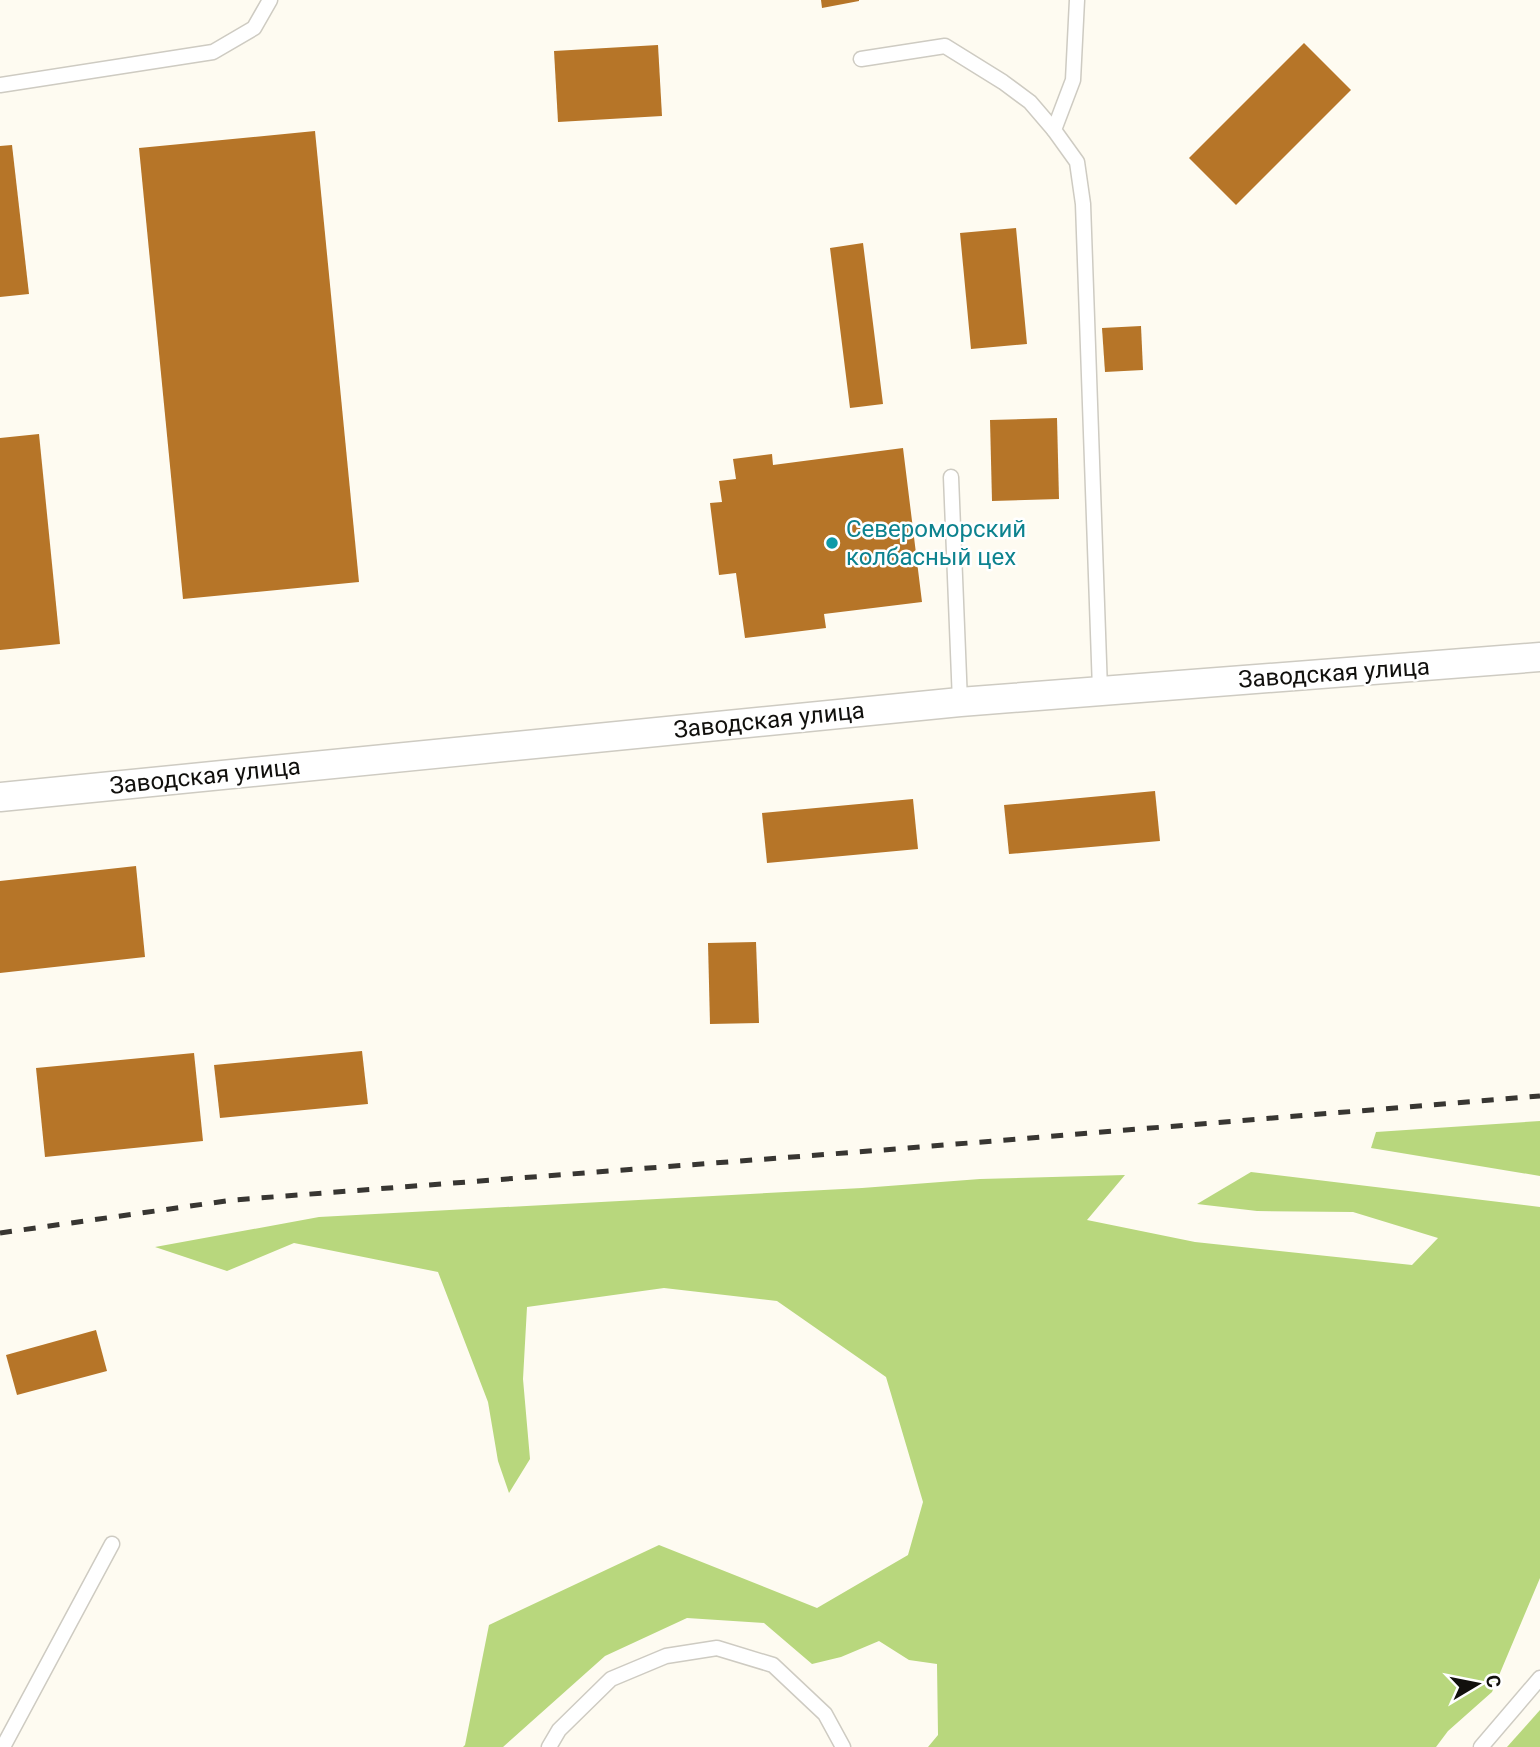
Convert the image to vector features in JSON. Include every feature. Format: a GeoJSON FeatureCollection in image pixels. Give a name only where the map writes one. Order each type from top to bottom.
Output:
{"type":"FeatureCollection","features":[{"type":"Feature","properties":{"kind":"street","name":"Заводская улица"},"geometry":{"type":"LineString","coordinates":[[0,797],[960,702],[1540,657]]}},
{"type":"Feature","properties":{"kind":"lane"},"geometry":{"type":"LineString","coordinates":[[0,85],[213,52],[254,28],[270,0]]}},
{"type":"Feature","properties":{"kind":"lane"},"geometry":{"type":"LineString","coordinates":[[1054,130],[1073,80],[1077,0]]}},
{"type":"Feature","properties":{"kind":"lane"},"geometry":{"type":"LineString","coordinates":[[861,59],[945,46],[1030,102],[1077,162],[1083,204],[1100,690]]}},
{"type":"Feature","properties":{"kind":"lane"},"geometry":{"type":"LineString","coordinates":[[951,477],[960,702]]}},
{"type":"Feature","properties":{"kind":"lane"},"geometry":{"type":"LineString","coordinates":[[3,1747],[112,1544]]}},
{"type":"Feature","properties":{"kind":"lane"},"geometry":{"type":"LineString","coordinates":[[549,1747],[559,1730],[611,1679],[666,1656],[717,1648],[773,1665],[825,1714],[843,1747]]}},
{"type":"Feature","properties":{"kind":"lane"},"geometry":{"type":"LineString","coordinates":[[1481,1747],[1540,1678]]}},
{"type":"Feature","properties":{"kind":"green space"},"geometry":{"type":"Polygon","coordinates":[[[1540,1121],[1540,1176],[1371,1148],[1376,1132],[1540,1121]]]}},
{"type":"Feature","properties":{"kind":"green space"},"geometry":{"type":"Polygon","coordinates":[[[1251,1172],[1540,1207],[1540,1578],[1492,1692],[1448,1731],[1436,1747],[928,1747],[938,1735],[937,1664],[909,1660],[879,1641],[841,1657],[812,1664],[764,1623],[687,1618],[605,1656],[503,1747],[463,1747],[489,1625],[659,1545],[817,1608],[908,1555],[923,1502],[886,1377],[777,1301],[664,1288],[527,1307],[523,1379],[530,1459],[509,1493],[498,1461],[488,1402],[438,1272],[294,1243],[227,1271],[155,1247],[319,1217],[862,1188],[980,1179],[1125,1175],[1087,1220],[1195,1242],[1412,1265],[1438,1238],[1353,1212],[1257,1211],[1197,1204],[1251,1172]]]}},
{"type":"Feature","properties":{"kind":"green space"},"geometry":{"type":"Polygon","coordinates":[[[1540,1710],[1540,1747],[1507,1747],[1540,1710]]]}},
{"type":"Feature","properties":{"kind":"building"},"geometry":{"type":"Polygon","coordinates":[[[821,0],[859,0],[859,1],[822,8],[821,0]]]}},
{"type":"Feature","properties":{"kind":"building"},"geometry":{"type":"Polygon","coordinates":[[[1304,43],[1351,90],[1236,205],[1189,158],[1304,43]]]}},
{"type":"Feature","properties":{"kind":"building"},"geometry":{"type":"Polygon","coordinates":[[[658,45],[662,116],[558,122],[554,51],[658,45]]]}},
{"type":"Feature","properties":{"kind":"building"},"geometry":{"type":"Polygon","coordinates":[[[315,131],[359,582],[183,599],[139,148],[315,131]]]}},
{"type":"Feature","properties":{"kind":"building"},"geometry":{"type":"Polygon","coordinates":[[[12,145],[29,294],[0,297],[0,146],[12,145]]]}},
{"type":"Feature","properties":{"kind":"building"},"geometry":{"type":"Polygon","coordinates":[[[1016,228],[1027,344],[971,349],[960,233],[1016,228]]]}},
{"type":"Feature","properties":{"kind":"building"},"geometry":{"type":"Polygon","coordinates":[[[863,243],[883,404],[850,408],[830,248],[863,243]]]}},
{"type":"Feature","properties":{"kind":"building"},"geometry":{"type":"Polygon","coordinates":[[[1141,326],[1143,370],[1105,372],[1102,328],[1141,326]]]}},
{"type":"Feature","properties":{"kind":"building"},"geometry":{"type":"Polygon","coordinates":[[[1057,418],[1059,499],[992,501],[990,420],[1057,418]]]}},
{"type":"Feature","properties":{"kind":"building"},"geometry":{"type":"Polygon","coordinates":[[[39,434],[60,644],[0,650],[0,438],[39,434]]]}},
{"type":"Feature","properties":{"kind":"building","name":"Североморский колбасный цех"},"geometry":{"type":"Polygon","coordinates":[[[903,448],[922,602],[824,614],[826,628],[745,638],[736,573],[719,575],[710,503],[722,502],[719,481],[736,479],[733,459],[772,454],[773,465],[903,448]]]}},
{"type":"Feature","properties":{"kind":"building"},"geometry":{"type":"Polygon","coordinates":[[[1155,791],[1160,841],[1009,854],[1004,805],[1155,791]]]}},
{"type":"Feature","properties":{"kind":"building"},"geometry":{"type":"Polygon","coordinates":[[[913,799],[918,849],[767,863],[762,813],[913,799]]]}},
{"type":"Feature","properties":{"kind":"building"},"geometry":{"type":"Polygon","coordinates":[[[136,866],[145,957],[0,973],[0,881],[136,866]]]}},
{"type":"Feature","properties":{"kind":"building"},"geometry":{"type":"Polygon","coordinates":[[[756,942],[759,1023],[710,1024],[708,943],[756,942]]]}},
{"type":"Feature","properties":{"kind":"building"},"geometry":{"type":"Polygon","coordinates":[[[362,1051],[368,1104],[220,1118],[214,1065],[362,1051]]]}},
{"type":"Feature","properties":{"kind":"building"},"geometry":{"type":"Polygon","coordinates":[[[194,1053],[203,1141],[45,1157],[36,1068],[194,1053]]]}},
{"type":"Feature","properties":{"kind":"building"},"geometry":{"type":"Polygon","coordinates":[[[96,1330],[107,1371],[17,1395],[6,1355],[96,1330]]]}},
{"type":"Feature","properties":{"kind":"railway"},"geometry":{"type":"LineString","coordinates":[[0,1233],[233,1200],[1540,1096]]}},
{"type":"Feature","properties":{"kind":"place","name":"Североморский колбасный цех"},"geometry":{"type":"Point","coordinates":[832,543]}}]}
